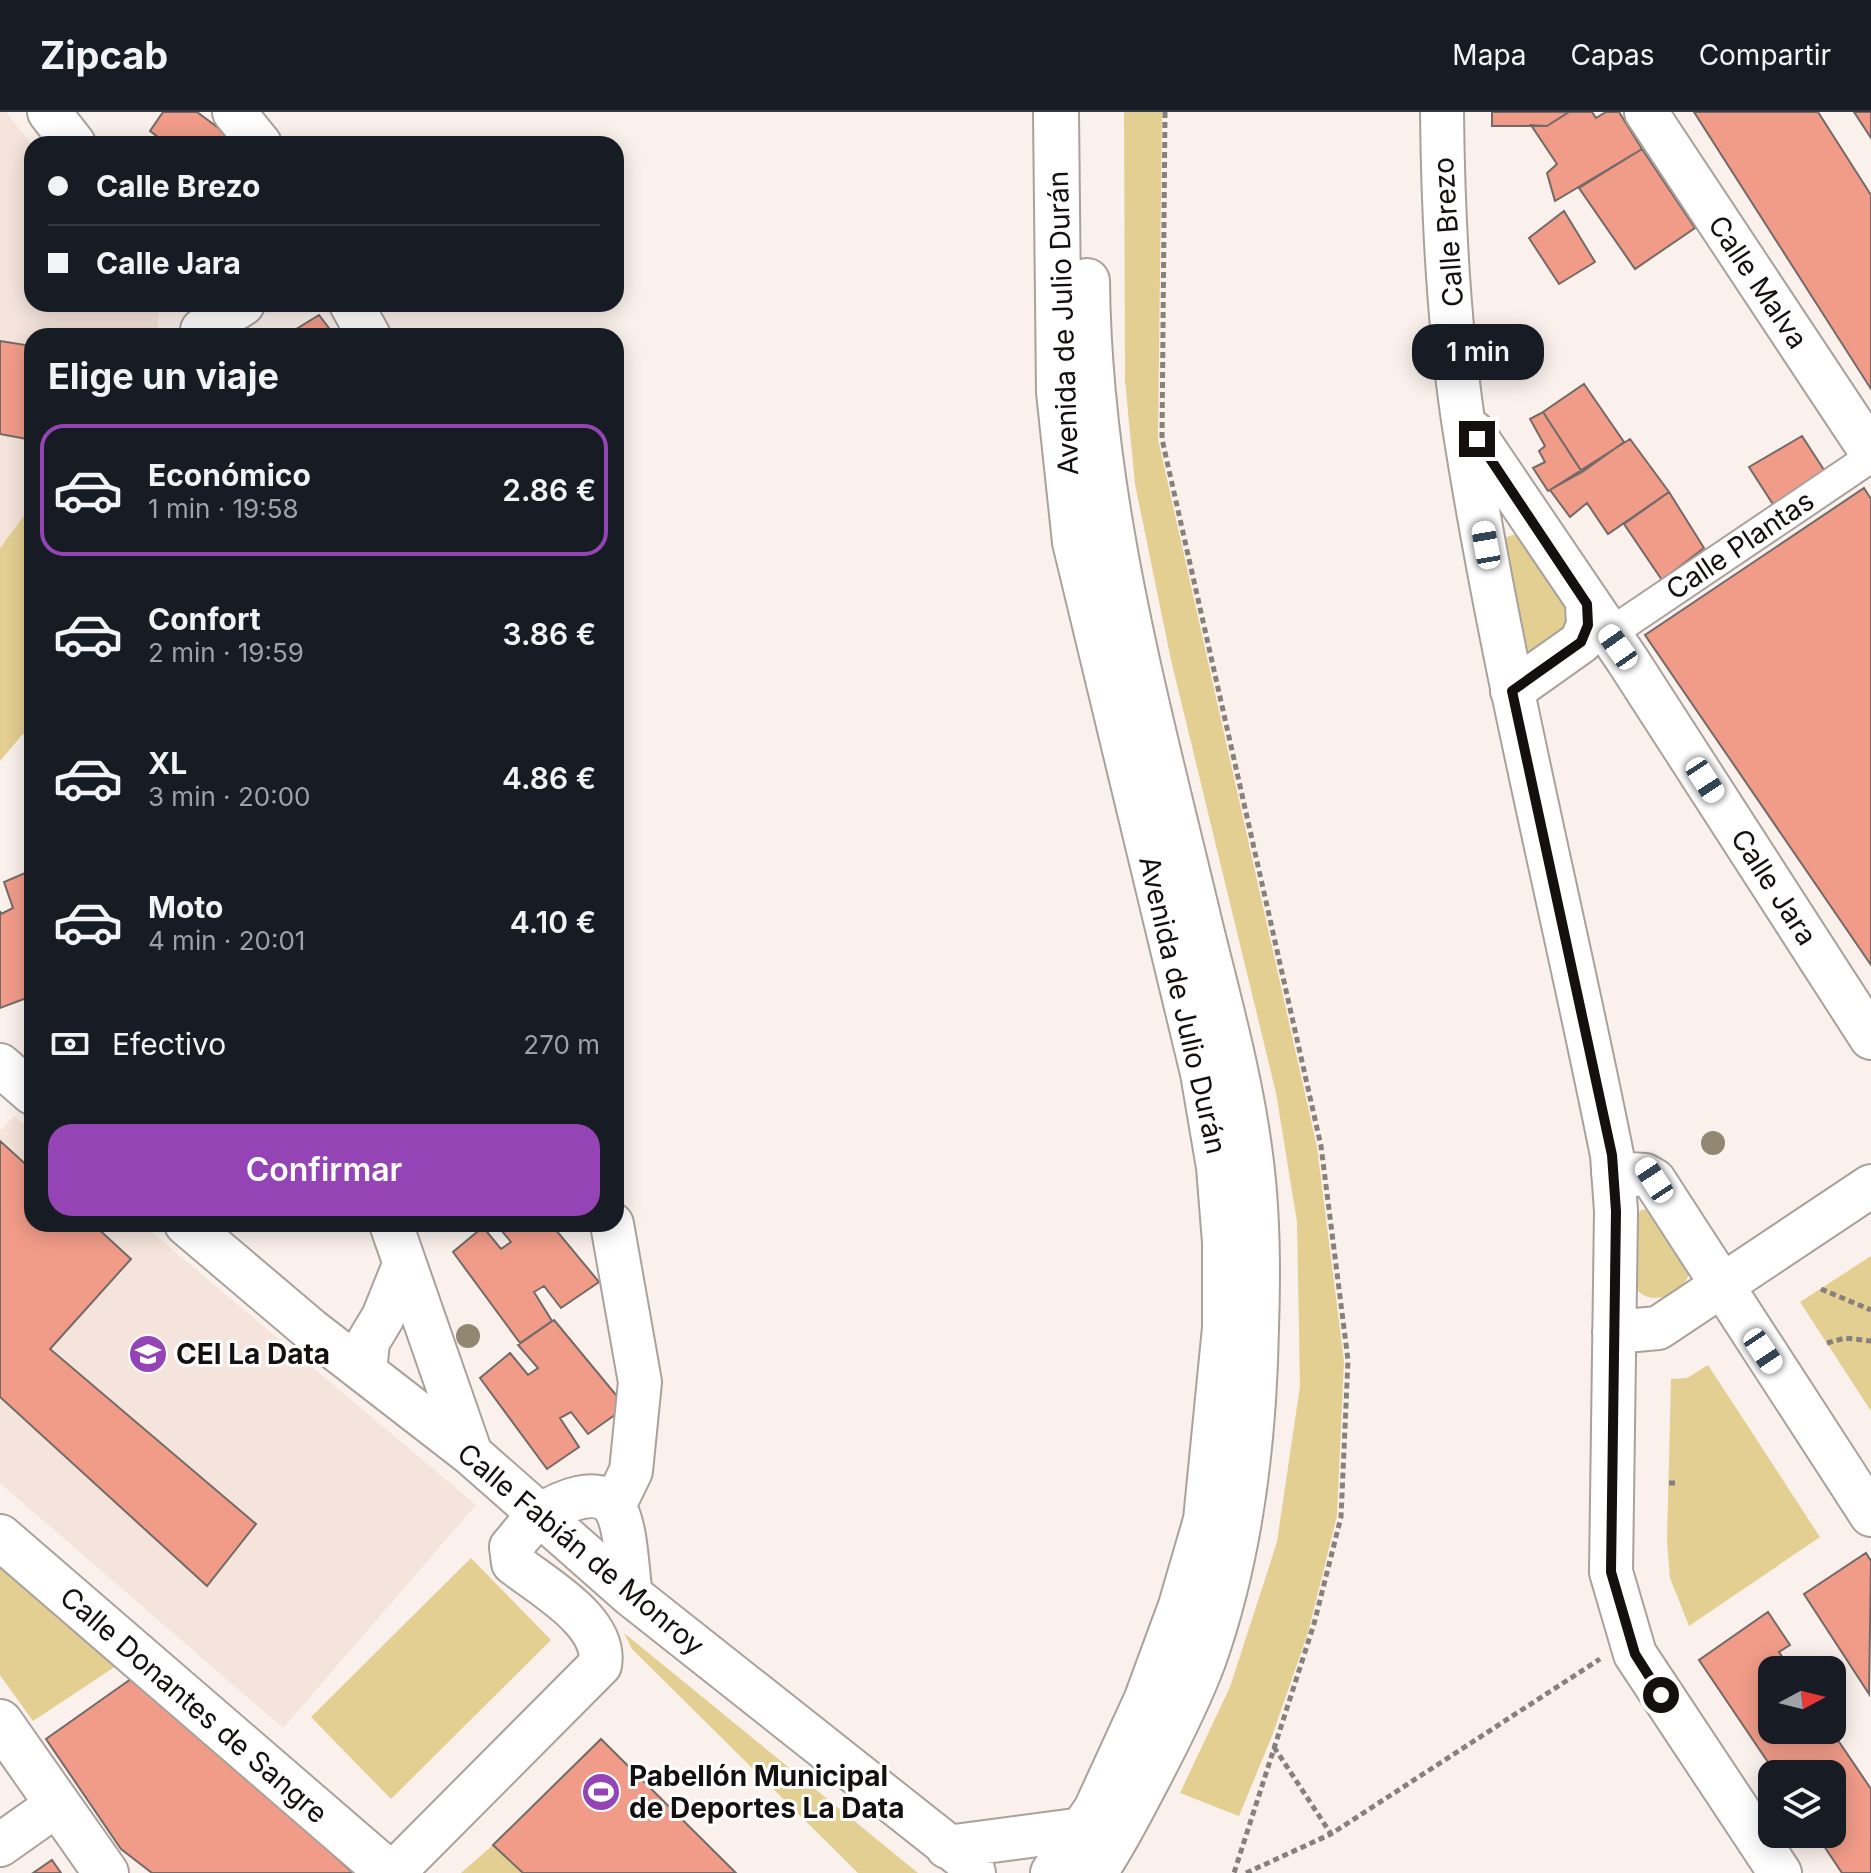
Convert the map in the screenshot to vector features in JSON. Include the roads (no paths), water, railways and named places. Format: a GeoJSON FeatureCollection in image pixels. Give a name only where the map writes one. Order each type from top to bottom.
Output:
{"type":"FeatureCollection","features":[{"type":"Feature","properties":{"kind":"main road","name":"Avenida de Julio Durán"},"geometry":{"type":"LineString","coordinates":[[1053,1873],[1096,1810],[1146,1701],[1181,1606],[1206,1520],[1225,1328],[1225,1242],[1219,1167],[1203,1073],[1075,542],[1059,392],[1056,112]]}},
{"type":"Feature","properties":{"kind":"main road","name":"Avenida de Julio Durán"},"geometry":{"type":"LineString","coordinates":[[1085,112],[1087,319],[1108,514],[1127,621],[1234,1067],[1250,1152],[1258,1262],[1253,1410],[1244,1491],[1231,1562],[1203,1661],[1159,1757],[1113,1846],[1094,1873]]}},
{"type":"Feature","properties":{"kind":"main road","name":"Calle Donantes de Sangre"},"geometry":{"type":"LineString","coordinates":[[0,1537],[391,1873]]}},
{"type":"Feature","properties":{"kind":"main road"},"geometry":{"type":"LineString","coordinates":[[0,1722],[106,1873]]}},
{"type":"Feature","properties":{"kind":"street"},"geometry":{"type":"LineString","coordinates":[[49,112],[68,136]]}},
{"type":"Feature","properties":{"kind":"street"},"geometry":{"type":"LineString","coordinates":[[234,112],[254,136]]}},
{"type":"Feature","properties":{"kind":"street","name":"Calle Brezo"},"geometry":{"type":"LineString","coordinates":[[1442,112],[1443,220],[1463,418],[1512,691],[1600,1096],[1613,1173],[1616,1211],[1611,1572],[1635,1654],[1780,1873]]}},
{"type":"Feature","properties":{"kind":"street","name":"Calle Malva"},"geometry":{"type":"LineString","coordinates":[[1646,112],[1871,454]]}},
{"type":"Feature","properties":{"kind":"street"},"geometry":{"type":"LineString","coordinates":[[200,323],[225,312]]}},
{"type":"Feature","properties":{"kind":"street","name":"Calle Jara"},"geometry":{"type":"LineString","coordinates":[[1463,418],[1608,633],[1871,1038]]}},
{"type":"Feature","properties":{"kind":"street","name":"Calle Plantas"},"geometry":{"type":"LineString","coordinates":[[1608,633],[1871,454]]}},
{"type":"Feature","properties":{"kind":"street"},"geometry":{"type":"LineString","coordinates":[[1486,545],[1501,521],[1510,517],[1520,517],[1534,525]]}},
{"type":"Feature","properties":{"kind":"street"},"geometry":{"type":"LineString","coordinates":[[1512,691],[1570,652],[1581,642],[1588,625],[1608,633]]}},
{"type":"Feature","properties":{"kind":"street"},"geometry":{"type":"LineString","coordinates":[[0,1065],[24,1086]]}},
{"type":"Feature","properties":{"kind":"street"},"geometry":{"type":"LineString","coordinates":[[1600,1096],[1720,1286],[1871,1515]]}},
{"type":"Feature","properties":{"kind":"street"},"geometry":{"type":"LineString","coordinates":[[1613,1173],[1645,1175],[1654,1180]]}},
{"type":"Feature","properties":{"kind":"street"},"geometry":{"type":"LineString","coordinates":[[1614,1332],[1658,1328],[1871,1186]]}},
{"type":"Feature","properties":{"kind":"street","name":"Calle Fabián de Monroy"},"geometry":{"type":"LineString","coordinates":[[195,1232],[311,1330],[471,1454],[631,1595],[972,1864]]}},
{"type":"Feature","properties":{"kind":"street"},"geometry":{"type":"LineString","coordinates":[[394,1232],[471,1454]]}},
{"type":"Feature","properties":{"kind":"street"},"geometry":{"type":"LineString","coordinates":[[613,1232],[640,1382],[631,1471],[614,1506]]}},
{"type":"Feature","properties":{"kind":"street"},"geometry":{"type":"LineString","coordinates":[[404,1265],[383,1317],[368,1342],[376,1380],[411,1387],[425,1376],[435,1350]]}},
{"type":"Feature","properties":{"kind":"street"},"geometry":{"type":"LineString","coordinates":[[311,1330],[383,1317]]}},
{"type":"Feature","properties":{"kind":"street"},"geometry":{"type":"LineString","coordinates":[[391,1873],[600,1665],[600,1645],[587,1621],[513,1563],[511,1547],[541,1515],[582,1496],[593,1495],[604,1499],[614,1506],[620,1521],[631,1595]]}},
{"type":"Feature","properties":{"kind":"street"},"geometry":{"type":"LineString","coordinates":[[0,1845],[58,1804]]}},
{"type":"Feature","properties":{"kind":"street"},"geometry":{"type":"LineString","coordinates":[[972,1864],[1083,1829]]}},
{"type":"Feature","properties":{"kind":"place","name":"CEI La Data"},"geometry":{"type":"Point","coordinates":[148,1354]}},
{"type":"Feature","properties":{"kind":"place","name":"Pabellón Municipal de Deportes La Data"},"geometry":{"type":"Point","coordinates":[601,1792]}}]}
